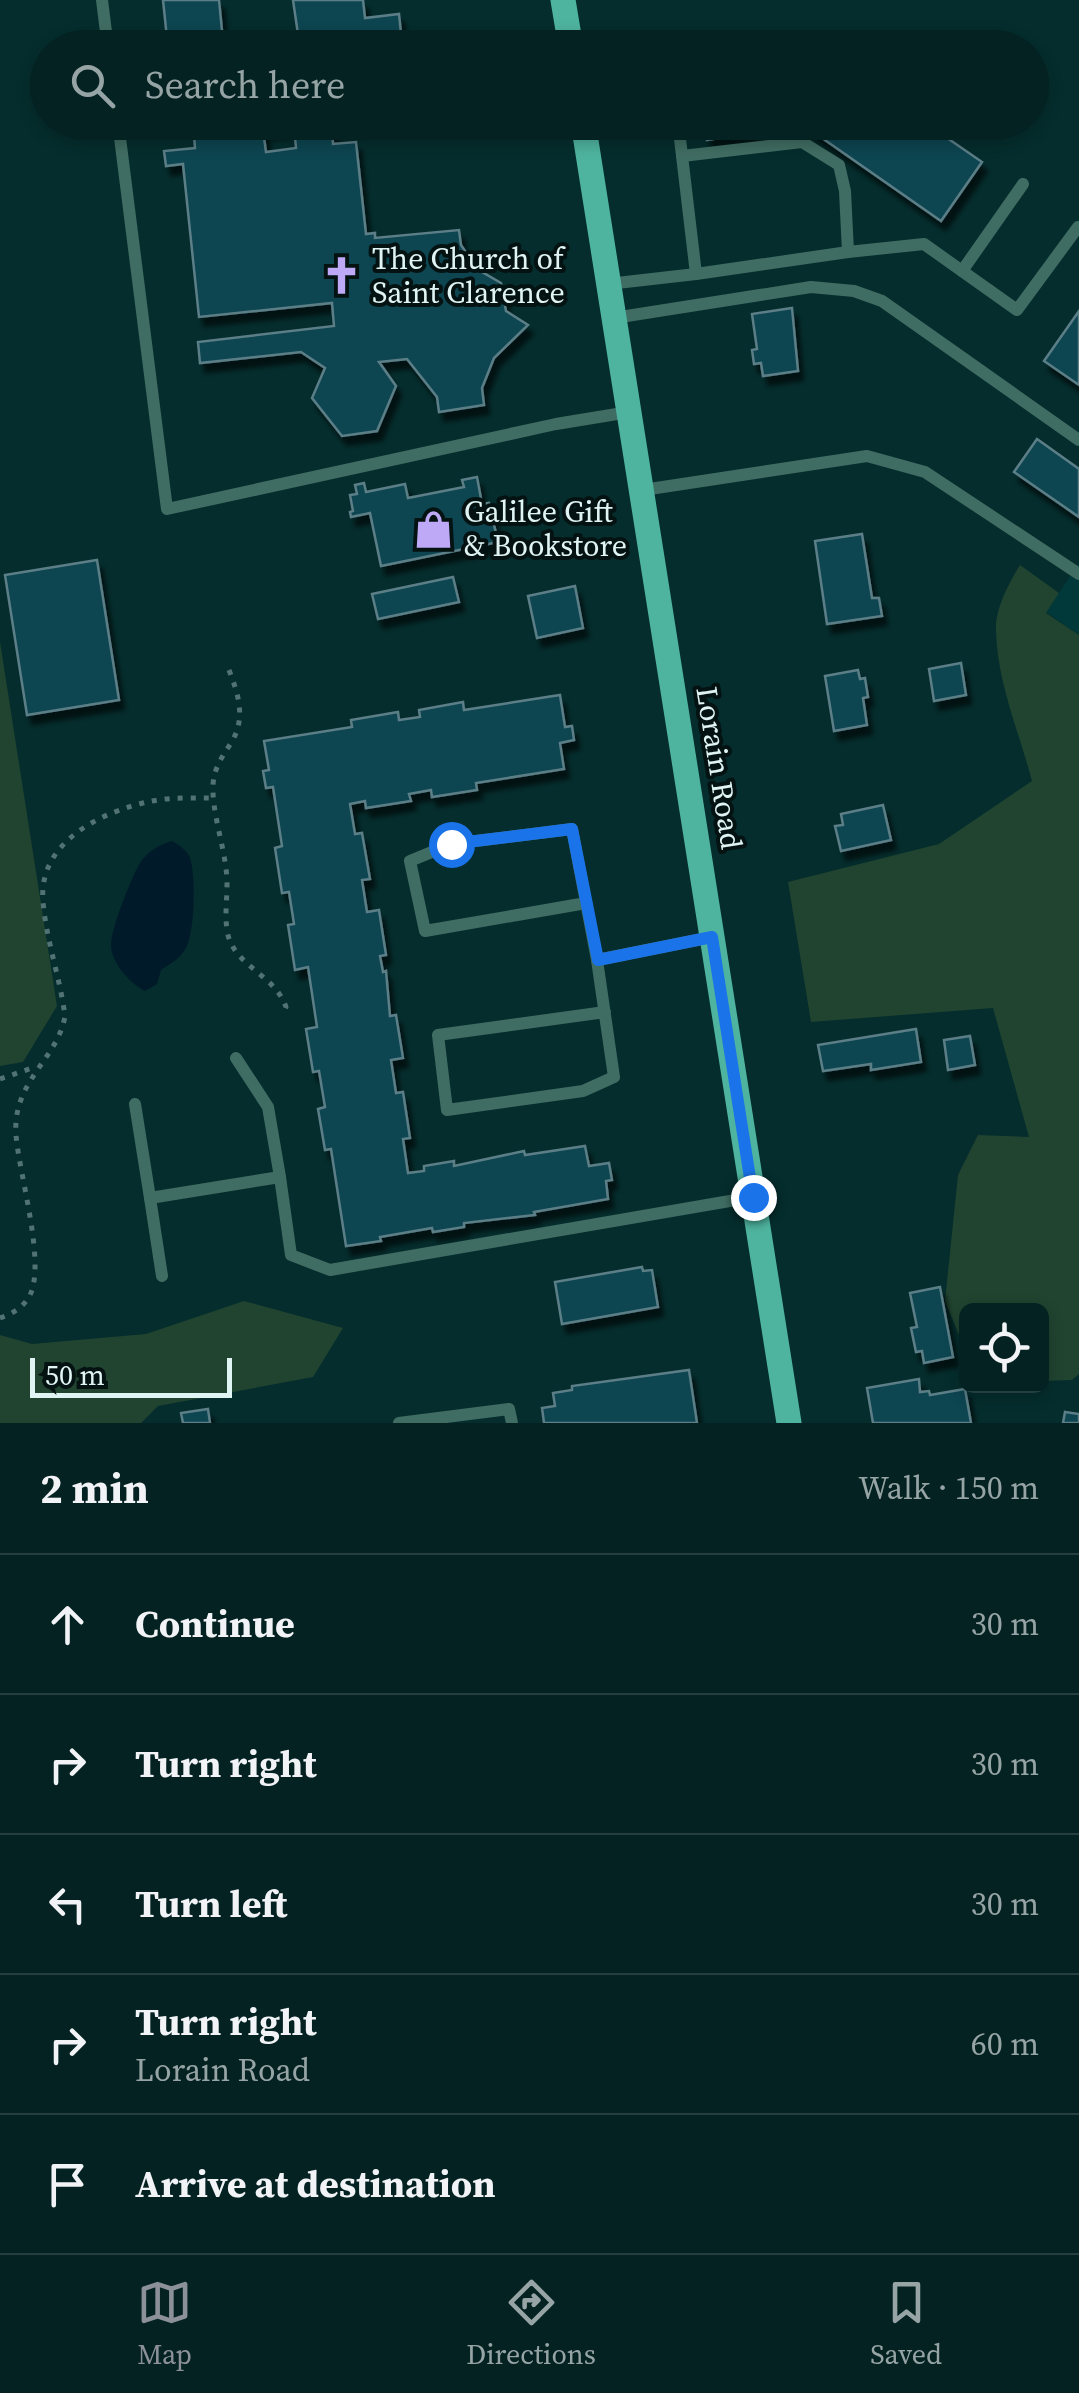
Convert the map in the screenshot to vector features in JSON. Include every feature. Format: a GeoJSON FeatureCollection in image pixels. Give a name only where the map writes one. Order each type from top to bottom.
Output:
{"type":"FeatureCollection","features":[{"type":"Feature","properties":{"kind":"main road"},"geometry":{"type":"LineString","coordinates":[[563,0],[568,30]]}},
{"type":"Feature","properties":{"kind":"main road","name":"Lorain Road"},"geometry":{"type":"LineString","coordinates":[[585,140],[789,1423]]}},
{"type":"Feature","properties":{"kind":"lane"},"geometry":{"type":"LineString","coordinates":[[102,0],[106,30]]}},
{"type":"Feature","properties":{"kind":"lane"},"geometry":{"type":"LineString","coordinates":[[120,140],[167,509],[556,424],[629,412]]}},
{"type":"Feature","properties":{"kind":"lane"},"geometry":{"type":"LineString","coordinates":[[680,140],[696,274]]}},
{"type":"Feature","properties":{"kind":"lane"},"geometry":{"type":"LineString","coordinates":[[682,156],[802,142],[838,165],[845,191],[848,252]]}},
{"type":"Feature","properties":{"kind":"lane"},"geometry":{"type":"LineString","coordinates":[[962,271],[1024,184]]}},
{"type":"Feature","properties":{"kind":"lane"},"geometry":{"type":"LineString","coordinates":[[608,284],[924,244],[1017,310],[1078,227]]}},
{"type":"Feature","properties":{"kind":"lane"},"geometry":{"type":"LineString","coordinates":[[614,318],[810,288],[854,292],[882,301],[1079,440]]}},
{"type":"Feature","properties":{"kind":"lane"},"geometry":{"type":"LineString","coordinates":[[643,490],[867,456],[925,472],[1079,574]]}},
{"type":"Feature","properties":{"kind":"lane"},"geometry":{"type":"LineString","coordinates":[[586,903],[425,930],[410,861],[451,844],[572,829],[598,960],[614,1077],[584,1091],[447,1110],[438,1035],[604,1012]]}},
{"type":"Feature","properties":{"kind":"lane"},"geometry":{"type":"LineString","coordinates":[[598,960],[712,937]]}},
{"type":"Feature","properties":{"kind":"lane"},"geometry":{"type":"LineString","coordinates":[[236,1058],[268,1107],[291,1256],[330,1270],[753,1197]]}},
{"type":"Feature","properties":{"kind":"lane"},"geometry":{"type":"LineString","coordinates":[[135,1104],[162,1276]]}},
{"type":"Feature","properties":{"kind":"lane"},"geometry":{"type":"LineString","coordinates":[[150,1198],[280,1177]]}},
{"type":"Feature","properties":{"kind":"lane"},"geometry":{"type":"LineString","coordinates":[[399,1423],[509,1408],[512,1423]]}},
{"type":"Feature","properties":{"kind":"path"},"geometry":{"type":"LineString","coordinates":[[229,670],[237,692],[240,722],[216,768],[214,798],[226,869],[229,939],[240,958],[265,976],[282,996],[284,1013]]}},
{"type":"Feature","properties":{"kind":"path"},"geometry":{"type":"LineString","coordinates":[[0,1318],[26,1301],[36,1276],[16,1132],[18,1106],[37,1066],[59,1033],[64,1016],[42,900],[50,860],[76,834],[119,810],[169,799],[214,798]]}},
{"type":"Feature","properties":{"kind":"path"},"geometry":{"type":"LineString","coordinates":[[0,1080],[37,1066]]}},
{"type":"Feature","properties":{"kind":"shaded area"},"geometry":{"type":"Polygon","coordinates":[[[1079,563],[1079,635],[1046,612],[1079,563]]]}},
{"type":"Feature","properties":{"kind":"shaded area"},"geometry":{"type":"Polygon","coordinates":[[[172,841],[187,853],[192,866],[191,929],[184,952],[161,970],[157,984],[145,991],[119,967],[112,954],[112,939],[140,863],[154,849],[172,841]]]}},
{"type":"Feature","properties":{"kind":"green space"},"geometry":{"type":"Polygon","coordinates":[[[1020,565],[1059,593],[1046,613],[1079,635],[1079,1374],[1072,1380],[1049,1381],[1049,1303],[959,1303],[959,1335],[945,1301],[958,1175],[978,1135],[1029,1137],[993,1008],[811,1022],[788,882],[939,844],[1032,781],[1004,688],[997,649],[996,622],[1007,588],[1020,565]]]}},
{"type":"Feature","properties":{"kind":"green space"},"geometry":{"type":"Polygon","coordinates":[[[0,642],[57,1006],[23,1062],[0,1066],[0,642]]]}},
{"type":"Feature","properties":{"kind":"green space"},"geometry":{"type":"Polygon","coordinates":[[[244,1301],[343,1328],[313,1377],[158,1406],[141,1423],[0,1423],[0,1335],[32,1344],[146,1334],[244,1301]]]}},
{"type":"Feature","properties":{"kind":"building"},"geometry":{"type":"Polygon","coordinates":[[[163,0],[219,0],[222,30],[166,30],[163,0]]]}},
{"type":"Feature","properties":{"kind":"building"},"geometry":{"type":"Polygon","coordinates":[[[293,0],[363,0],[365,18],[399,14],[401,30],[297,30],[293,0]]]}},
{"type":"Feature","properties":{"kind":"building","name":"The Church of Saint Clarence"},"geometry":{"type":"Polygon","coordinates":[[[194,140],[264,140],[266,152],[296,148],[295,140],[356,142],[366,234],[375,233],[375,238],[459,230],[461,245],[477,269],[501,283],[506,311],[528,325],[494,358],[482,388],[484,405],[439,412],[437,397],[407,359],[379,362],[396,386],[377,431],[342,436],[312,398],[325,368],[301,352],[200,363],[198,342],[334,326],[332,303],[199,317],[183,164],[166,166],[164,151],[195,148],[194,140]]]}},
{"type":"Feature","properties":{"kind":"building"},"geometry":{"type":"Polygon","coordinates":[[[825,140],[950,140],[982,162],[941,221],[825,140]]]}},
{"type":"Feature","properties":{"kind":"building"},"geometry":{"type":"Polygon","coordinates":[[[792,308],[798,371],[763,376],[761,363],[754,364],[752,350],[757,349],[752,314],[792,308]]]}},
{"type":"Feature","properties":{"kind":"building"},"geometry":{"type":"Polygon","coordinates":[[[1079,311],[1079,385],[1044,361],[1079,311]]]}},
{"type":"Feature","properties":{"kind":"building"},"geometry":{"type":"Polygon","coordinates":[[[1037,439],[1079,469],[1079,517],[1014,472],[1037,439]]]}},
{"type":"Feature","properties":{"kind":"building","name":"Galilee Gift & Bookstore"},"geometry":{"type":"Polygon","coordinates":[[[477,477],[482,504],[489,503],[498,542],[381,566],[370,513],[351,517],[350,495],[357,494],[355,485],[364,483],[366,492],[405,484],[408,498],[464,487],[462,480],[477,477]]]}},
{"type":"Feature","properties":{"kind":"building"},"geometry":{"type":"Polygon","coordinates":[[[862,534],[872,598],[879,598],[882,616],[827,624],[815,541],[862,534]]]}},
{"type":"Feature","properties":{"kind":"building"},"geometry":{"type":"Polygon","coordinates":[[[97,560],[119,700],[27,715],[5,575],[97,560]]]}},
{"type":"Feature","properties":{"kind":"building"},"geometry":{"type":"Polygon","coordinates":[[[453,577],[459,602],[378,619],[372,594],[453,577]]]}},
{"type":"Feature","properties":{"kind":"building"},"geometry":{"type":"Polygon","coordinates":[[[575,586],[583,628],[537,638],[528,596],[575,586]]]}},
{"type":"Feature","properties":{"kind":"building"},"geometry":{"type":"Polygon","coordinates":[[[961,663],[966,695],[934,701],[929,669],[961,663]]]}},
{"type":"Feature","properties":{"kind":"building"},"geometry":{"type":"Polygon","coordinates":[[[858,670],[860,679],[865,678],[867,725],[834,731],[825,676],[858,670]]]}},
{"type":"Feature","properties":{"kind":"building"},"geometry":{"type":"Polygon","coordinates":[[[560,695],[565,727],[572,726],[574,740],[560,743],[564,769],[476,783],[477,790],[432,797],[431,790],[409,794],[411,801],[366,808],[365,801],[350,804],[355,834],[362,833],[370,879],[362,880],[367,912],[379,910],[386,955],[380,956],[383,972],[386,971],[390,1016],[396,1015],[403,1058],[391,1060],[396,1093],[403,1092],[410,1138],[403,1139],[408,1173],[454,1161],[454,1166],[524,1151],[525,1155],[585,1146],[589,1166],[609,1163],[612,1180],[606,1181],[608,1199],[346,1246],[331,1149],[325,1150],[318,1109],[325,1107],[319,1071],[313,1072],[306,1029],[317,1027],[308,967],[295,970],[288,925],[294,924],[289,892],[282,893],[275,848],[282,846],[273,787],[266,788],[263,771],[269,770],[264,741],[352,727],[351,720],[398,712],[399,720],[420,717],[419,710],[463,702],[464,710],[560,695]]]}},
{"type":"Feature","properties":{"kind":"building"},"geometry":{"type":"Polygon","coordinates":[[[883,805],[891,840],[841,851],[835,826],[843,825],[841,814],[883,805]]]}},
{"type":"Feature","properties":{"kind":"building"},"geometry":{"type":"Polygon","coordinates":[[[916,1029],[921,1062],[871,1070],[871,1064],[823,1071],[818,1045],[916,1029]]]}},
{"type":"Feature","properties":{"kind":"building"},"geometry":{"type":"Polygon","coordinates":[[[970,1036],[975,1065],[948,1070],[944,1040],[970,1036]]]}},
{"type":"Feature","properties":{"kind":"building"},"geometry":{"type":"Polygon","coordinates":[[[642,1267],[643,1271],[652,1270],[658,1307],[562,1324],[555,1282],[642,1267]]]}},
{"type":"Feature","properties":{"kind":"building"},"geometry":{"type":"Polygon","coordinates":[[[940,1287],[953,1357],[924,1363],[922,1351],[916,1352],[911,1328],[917,1327],[910,1293],[940,1287]]]}},
{"type":"Feature","properties":{"kind":"building"},"geometry":{"type":"Polygon","coordinates":[[[689,1370],[697,1423],[544,1423],[542,1408],[555,1406],[553,1393],[572,1390],[572,1386],[689,1370]]]}},
{"type":"Feature","properties":{"kind":"building"},"geometry":{"type":"Polygon","coordinates":[[[919,1379],[920,1392],[929,1391],[930,1395],[959,1390],[966,1393],[971,1423],[873,1423],[867,1388],[919,1379]]]}},
{"type":"Feature","properties":{"kind":"building"},"geometry":{"type":"Polygon","coordinates":[[[208,1409],[210,1423],[183,1423],[181,1413],[208,1409]]]}},
{"type":"Feature","properties":{"kind":"building"},"geometry":{"type":"Polygon","coordinates":[[[1065,1412],[1079,1414],[1079,1423],[1063,1423],[1065,1412]]]}},
{"type":"Feature","properties":{"kind":"place","name":"The Church of Saint Clarence"},"geometry":{"type":"Point","coordinates":[342,276]}},
{"type":"Feature","properties":{"kind":"place","name":"Galilee Gift & Bookstore"},"geometry":{"type":"Point","coordinates":[434,529]}},
{"type":"Feature","properties":{"kind":"route"},"geometry":{"type":"LineString","coordinates":[[451,844],[572,829],[598,960],[712,937],[753,1197]]}}]}
